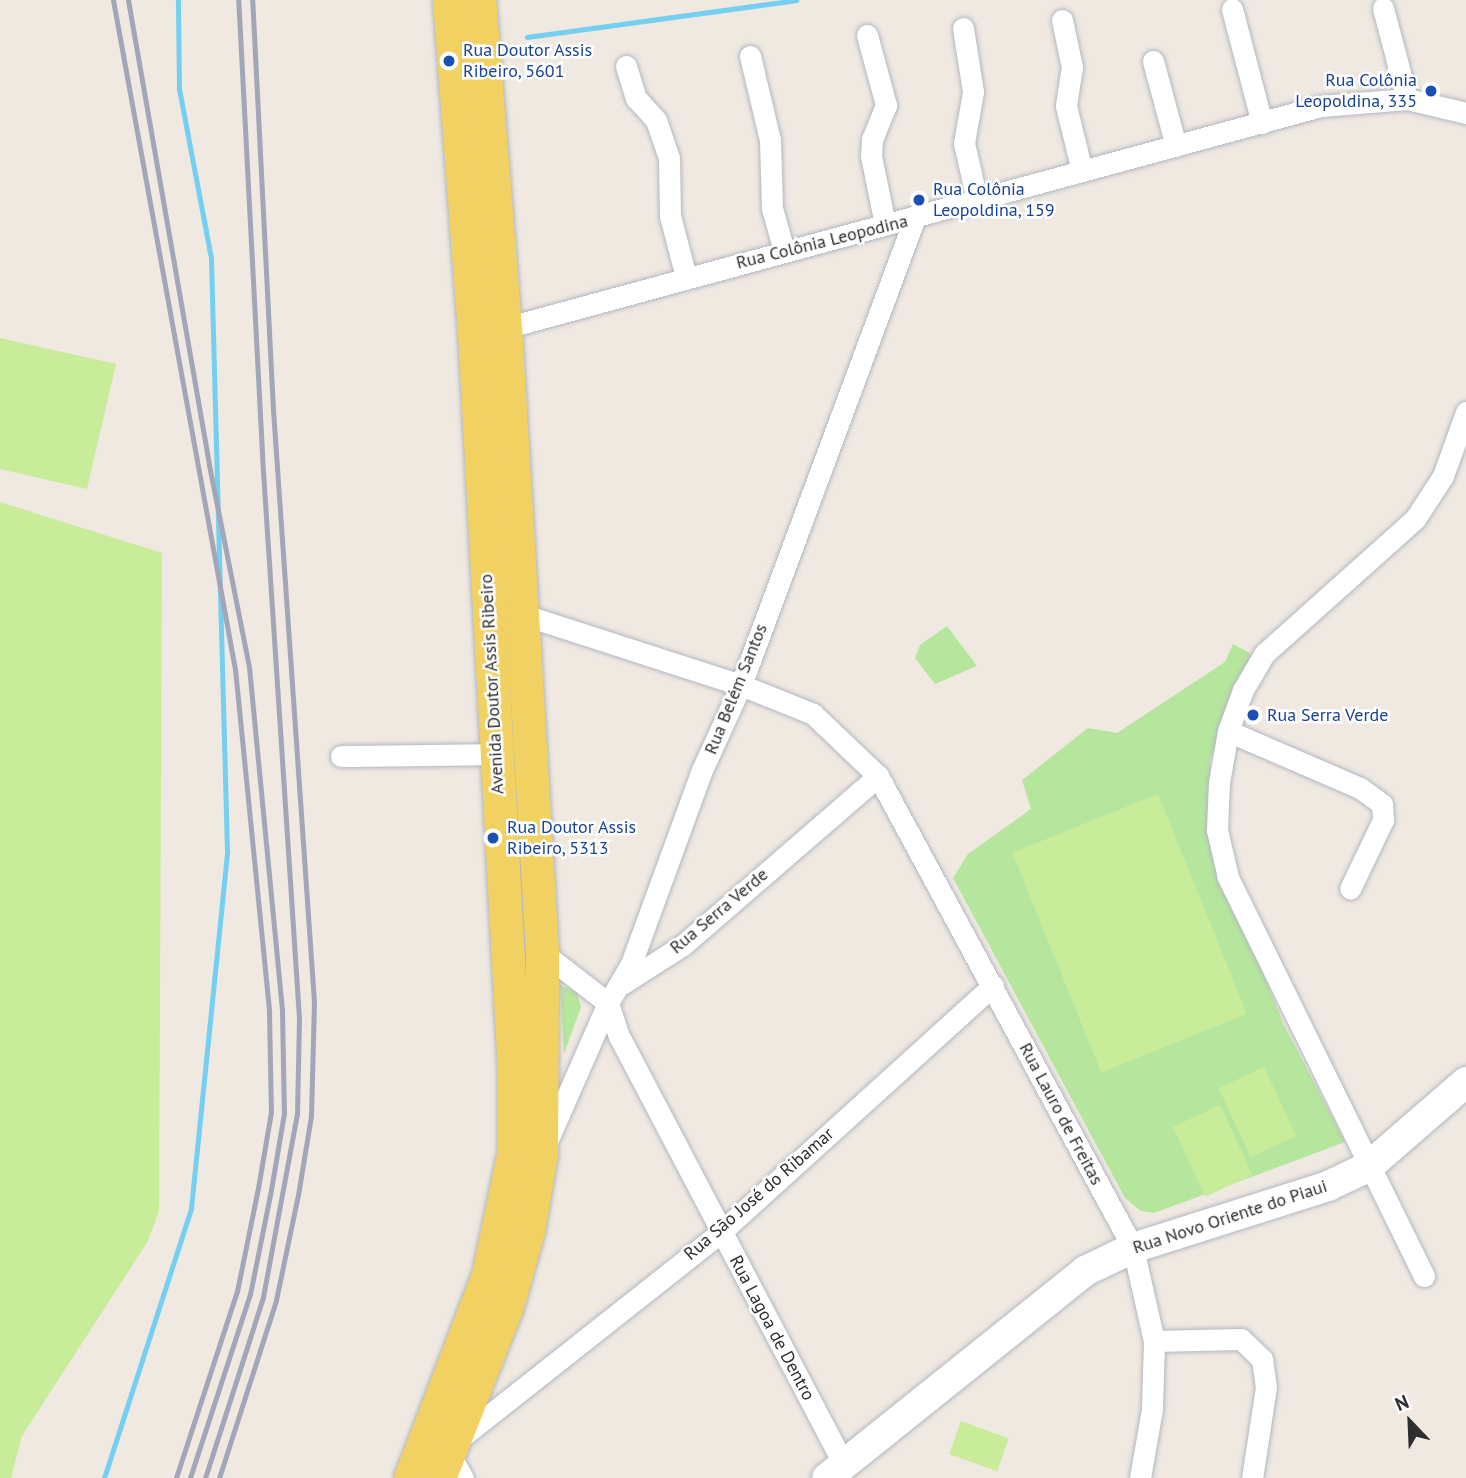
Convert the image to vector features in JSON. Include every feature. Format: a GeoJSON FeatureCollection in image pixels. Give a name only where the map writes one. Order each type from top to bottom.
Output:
{"type":"FeatureCollection","features":[{"type":"Feature","properties":{"kind":"main road","name":"Avenida Doutor Assis Ribeiro"},"geometry":{"type":"LineString","coordinates":[[410,1478],[488,1275],[506,1205],[513,1151],[514,1072],[474,332],[449,0]]}},
{"type":"Feature","properties":{"kind":"main road","name":"Avenida Doutor Assis Ribeiro"},"geometry":{"type":"LineString","coordinates":[[451,1463],[507,1306],[528,1231],[541,1154],[542,952],[505,328],[479,0]]}},
{"type":"Feature","properties":{"kind":"street"},"geometry":{"type":"LineString","coordinates":[[1383,8],[1407,99]]}},
{"type":"Feature","properties":{"kind":"street"},"geometry":{"type":"LineString","coordinates":[[1233,9],[1262,123]]}},
{"type":"Feature","properties":{"kind":"street"},"geometry":{"type":"LineString","coordinates":[[1062,20],[1072,67],[1066,106],[1082,171]]}},
{"type":"Feature","properties":{"kind":"street"},"geometry":{"type":"LineString","coordinates":[[963,28],[973,92],[964,143],[977,200]]}},
{"type":"Feature","properties":{"kind":"street"},"geometry":{"type":"LineString","coordinates":[[867,36],[886,106],[872,138],[870,156],[885,224]]}},
{"type":"Feature","properties":{"kind":"street"},"geometry":{"type":"LineString","coordinates":[[750,56],[770,140],[772,208],[784,251]]}},
{"type":"Feature","properties":{"kind":"street"},"geometry":{"type":"LineString","coordinates":[[1153,61],[1176,146]]}},
{"type":"Feature","properties":{"kind":"street"},"geometry":{"type":"LineString","coordinates":[[626,66],[636,98],[656,120],[669,158],[670,216],[686,277]]}},
{"type":"Feature","properties":{"kind":"street","name":"Rua Colônia Leopodina"},"geometry":{"type":"LineString","coordinates":[[505,328],[1321,106],[1407,99],[1466,113]]}},
{"type":"Feature","properties":{"kind":"street","name":"Rua Belém Santos"},"geometry":{"type":"LineString","coordinates":[[541,1154],[614,995],[702,771],[741,685],[915,218]]}},
{"type":"Feature","properties":{"kind":"street"},"geometry":{"type":"LineString","coordinates":[[1424,1276],[1368,1167],[1228,877],[1217,830],[1228,731],[1243,690],[1264,654],[1415,519],[1443,476],[1462,437],[1466,412]]}},
{"type":"Feature","properties":{"kind":"street","name":"Rua Lauro de Freitas"},"geometry":{"type":"LineString","coordinates":[[521,614],[741,685],[813,714],[878,776],[1133,1248],[1154,1342],[1152,1409],[1140,1478]]}},
{"type":"Feature","properties":{"kind":"street"},"geometry":{"type":"LineString","coordinates":[[1228,731],[1360,788],[1382,804],[1383,820],[1350,889]]}},
{"type":"Feature","properties":{"kind":"street"},"geometry":{"type":"LineString","coordinates":[[341,756],[496,754]]}},
{"type":"Feature","properties":{"kind":"street","name":"Rua Serra Verde"},"geometry":{"type":"LineString","coordinates":[[614,995],[683,945],[878,776]]}},
{"type":"Feature","properties":{"kind":"street"},"geometry":{"type":"LineString","coordinates":[[542,952],[614,995]]}},
{"type":"Feature","properties":{"kind":"street","name":"Rua São José do Ribamar"},"geometry":{"type":"LineString","coordinates":[[451,1463],[721,1232],[993,985]]}},
{"type":"Feature","properties":{"kind":"street","name":"Rua Lagoa de Dentro"},"geometry":{"type":"LineString","coordinates":[[614,995],[619,1035],[721,1232],[835,1471]]}},
{"type":"Feature","properties":{"kind":"street","name":"Rua Novo Oriente do Piaui"},"geometry":{"type":"LineString","coordinates":[[835,1471],[1024,1317],[1085,1271],[1133,1248],[1328,1186],[1368,1167],[1466,1082]]}},
{"type":"Feature","properties":{"kind":"street"},"geometry":{"type":"LineString","coordinates":[[1154,1342],[1241,1339],[1262,1359],[1266,1387],[1252,1478]]}},
{"type":"Feature","properties":{"kind":"green space"},"geometry":{"type":"Polygon","coordinates":[[[0,338],[116,364],[87,489],[0,469],[0,338]]]}},
{"type":"Feature","properties":{"kind":"green space"},"geometry":{"type":"Polygon","coordinates":[[[0,502],[162,553],[159,1211],[148,1241],[22,1436],[11,1478],[0,1478],[0,502]]]}},
{"type":"Feature","properties":{"kind":"green space"},"geometry":{"type":"Polygon","coordinates":[[[947,626],[977,666],[935,684],[915,658],[920,645],[947,626]]]}},
{"type":"Feature","properties":{"kind":"green space"},"geometry":{"type":"Polygon","coordinates":[[[1233,644],[1253,655],[1210,760],[1209,838],[1283,1023],[1345,1142],[1154,1213],[1141,1211],[1125,1198],[953,878],[968,854],[1031,809],[1022,780],[1088,728],[1117,733],[1225,662],[1233,644]]]}},
{"type":"Feature","properties":{"kind":"green space"},"geometry":{"type":"Polygon","coordinates":[[[1158,794],[1247,1014],[1101,1073],[1012,853],[1158,794]]]}},
{"type":"Feature","properties":{"kind":"green space"},"geometry":{"type":"Polygon","coordinates":[[[560,985],[577,992],[581,1007],[564,1054],[560,985]]]}},
{"type":"Feature","properties":{"kind":"green space"},"geometry":{"type":"Polygon","coordinates":[[[1264,1067],[1296,1136],[1251,1157],[1219,1088],[1264,1067]]]}},
{"type":"Feature","properties":{"kind":"green space"},"geometry":{"type":"Polygon","coordinates":[[[1220,1105],[1253,1175],[1205,1197],[1173,1127],[1220,1105]]]}},
{"type":"Feature","properties":{"kind":"green space"},"geometry":{"type":"Polygon","coordinates":[[[961,1421],[1009,1438],[997,1471],[949,1454],[961,1421]]]}},
{"type":"Feature","properties":{"kind":"waterway"},"geometry":{"type":"LineString","coordinates":[[104,1478],[191,1208],[227,851],[211,258],[179,88],[178,0]]}},
{"type":"Feature","properties":{"kind":"waterway"},"geometry":{"type":"LineString","coordinates":[[527,37],[796,0]]}},
{"type":"Feature","properties":{"kind":"railway"},"geometry":{"type":"LineString","coordinates":[[113,0],[235,669],[269,1012],[271,1112],[258,1188],[237,1291],[176,1478]]}},
{"type":"Feature","properties":{"kind":"railway"},"geometry":{"type":"LineString","coordinates":[[128,0],[209,465],[249,667],[282,1012],[284,1113],[271,1190],[250,1294],[190,1478]]}},
{"type":"Feature","properties":{"kind":"railway"},"geometry":{"type":"LineString","coordinates":[[205,1478],[263,1297],[297,1114],[299,1018],[263,472],[238,0]]}},
{"type":"Feature","properties":{"kind":"railway"},"geometry":{"type":"LineString","coordinates":[[219,1478],[276,1300],[298,1195],[311,1116],[314,1002],[273,410],[252,0]]}},
{"type":"Feature","properties":{"kind":"place","name":"Rua Doutor Assis Ribeiro, 5601"},"geometry":{"type":"Point","coordinates":[449,61]}},
{"type":"Feature","properties":{"kind":"place","name":"Rua Colônia Leopoldina, 335"},"geometry":{"type":"Point","coordinates":[1431,91]}},
{"type":"Feature","properties":{"kind":"place","name":"Rua Colônia Leopoldina, 159"},"geometry":{"type":"Point","coordinates":[919,200]}},
{"type":"Feature","properties":{"kind":"place","name":"Rua Serra Verde"},"geometry":{"type":"Point","coordinates":[1253,715]}},
{"type":"Feature","properties":{"kind":"place","name":"Rua Doutor Assis Ribeiro, 5313"},"geometry":{"type":"Point","coordinates":[493,838]}}]}
